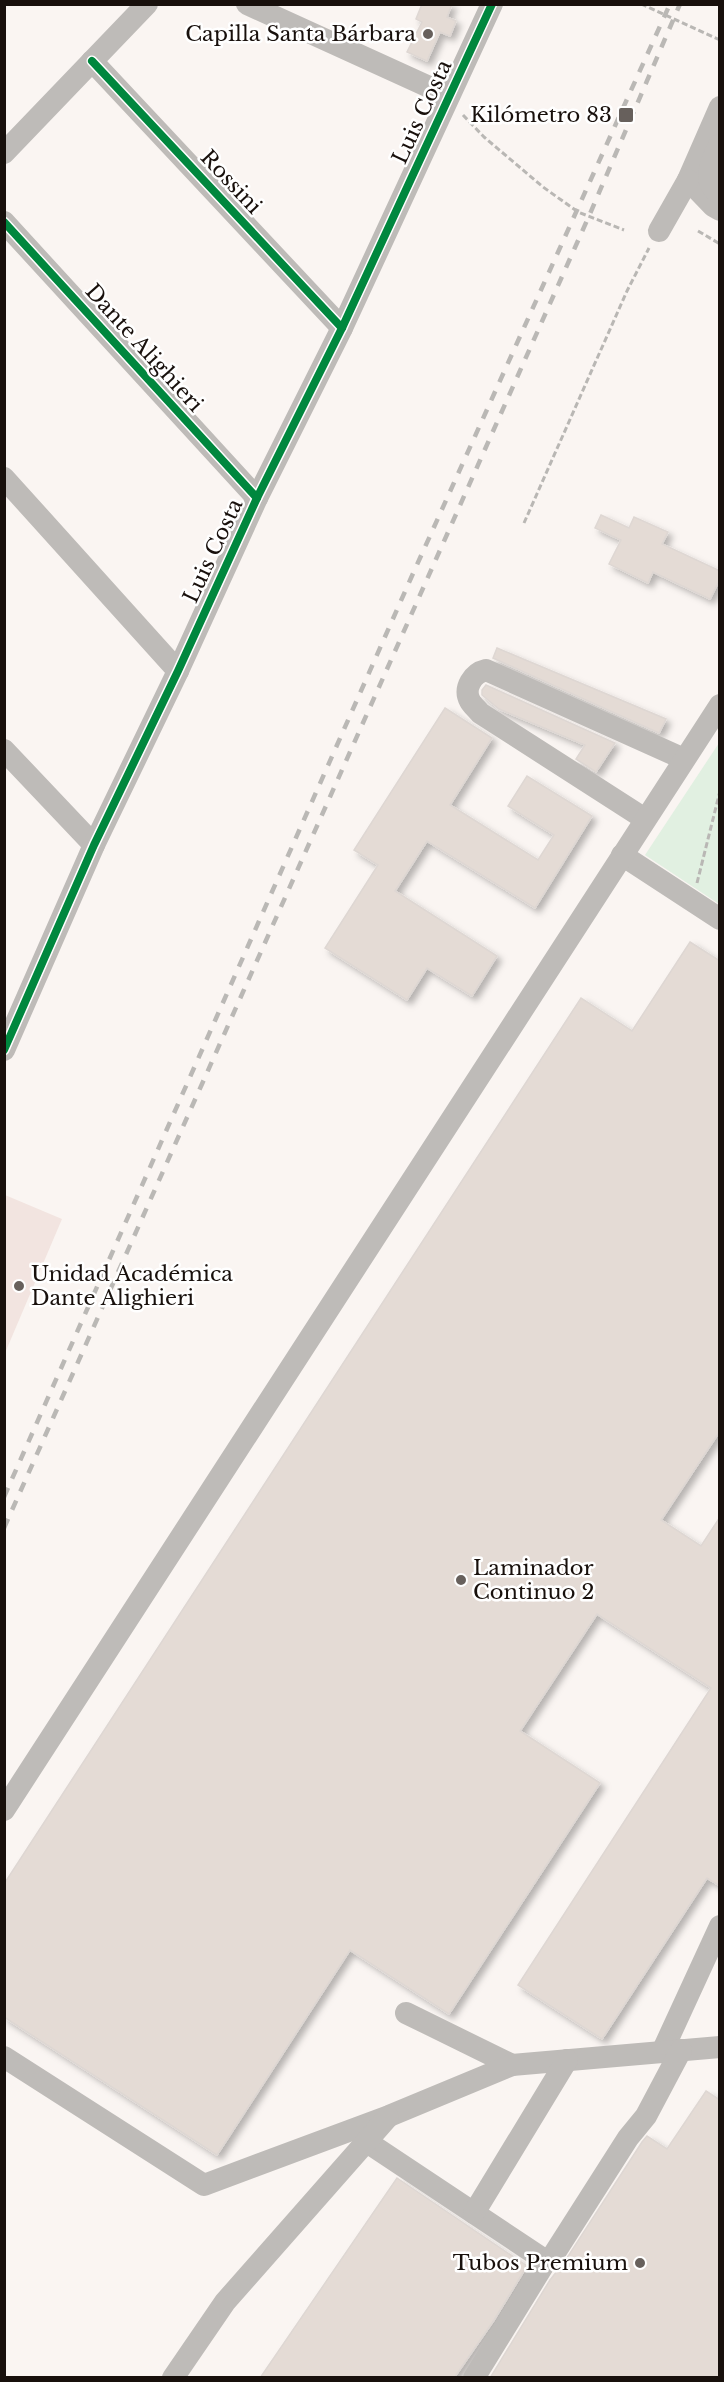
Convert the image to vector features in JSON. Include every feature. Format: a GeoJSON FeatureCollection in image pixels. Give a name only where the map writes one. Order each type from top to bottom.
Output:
{"type":"FeatureCollection","features":[{"type":"Feature","properties":{"kind":"street"},"geometry":{"type":"LineString","coordinates":[[4,153],[147,4]]}},
{"type":"Feature","properties":{"kind":"street"},"geometry":{"type":"LineString","coordinates":[[247,4],[449,96]]}},
{"type":"Feature","properties":{"kind":"street","name":"Luis Costa"},"geometry":{"type":"LineString","coordinates":[[4,1050],[10,1017],[178,671],[257,498],[342,328],[492,4]]}},
{"type":"Feature","properties":{"kind":"street","name":"Rossini"},"geometry":{"type":"LineString","coordinates":[[92,61],[342,328]]}},
{"type":"Feature","properties":{"kind":"street"},"geometry":{"type":"LineString","coordinates":[[659,231],[688,180],[720,107]]}},
{"type":"Feature","properties":{"kind":"street"},"geometry":{"type":"LineString","coordinates":[[720,144],[708,170],[713,189],[720,194]]}},
{"type":"Feature","properties":{"kind":"street"},"geometry":{"type":"LineString","coordinates":[[688,180],[713,206],[720,210]]}},
{"type":"Feature","properties":{"kind":"street","name":"Dante Alighieri"},"geometry":{"type":"LineString","coordinates":[[4,222],[257,498]]}},
{"type":"Feature","properties":{"kind":"street"},"geometry":{"type":"LineString","coordinates":[[4,478],[178,671]]}},
{"type":"Feature","properties":{"kind":"street"},"geometry":{"type":"LineString","coordinates":[[645,819],[480,713],[470,702],[468,692],[472,679],[478,672],[486,670],[684,759]]}},
{"type":"Feature","properties":{"kind":"street"},"geometry":{"type":"LineString","coordinates":[[4,1810],[720,705]]}},
{"type":"Feature","properties":{"kind":"street"},"geometry":{"type":"LineString","coordinates":[[4,750],[94,846]]}},
{"type":"Feature","properties":{"kind":"street"},"geometry":{"type":"LineString","coordinates":[[622,855],[720,919]]}},
{"type":"Feature","properties":{"kind":"street"},"geometry":{"type":"LineString","coordinates":[[474,2378],[546,2261],[554,2254],[628,2138],[646,2116],[720,1926]]}},
{"type":"Feature","properties":{"kind":"street"},"geometry":{"type":"LineString","coordinates":[[406,2013],[512,2064]]}},
{"type":"Feature","properties":{"kind":"street"},"geometry":{"type":"LineString","coordinates":[[4,2057],[204,2185],[389,2116],[512,2064],[720,2047]]}},
{"type":"Feature","properties":{"kind":"street"},"geometry":{"type":"LineString","coordinates":[[474,2213],[567,2060]]}},
{"type":"Feature","properties":{"kind":"street"},"geometry":{"type":"LineString","coordinates":[[173,2378],[225,2302],[389,2116]]}},
{"type":"Feature","properties":{"kind":"street"},"geometry":{"type":"LineString","coordinates":[[367,2142],[546,2261]]}},
{"type":"Feature","properties":{"kind":"path"},"geometry":{"type":"LineString","coordinates":[[641,4],[720,40]]}},
{"type":"Feature","properties":{"kind":"path"},"geometry":{"type":"LineString","coordinates":[[449,96],[467,120],[484,137],[543,187],[578,212],[624,230]]}},
{"type":"Feature","properties":{"kind":"path"},"geometry":{"type":"LineString","coordinates":[[524,523],[627,291],[659,231]]}},
{"type":"Feature","properties":{"kind":"path"},"geometry":{"type":"LineString","coordinates":[[698,231],[720,244]]}},
{"type":"Feature","properties":{"kind":"path"},"geometry":{"type":"LineString","coordinates":[[693,902],[720,791]]}},
{"type":"Feature","properties":{"kind":"shaded area","name":"Unidad Académica Dante Alighieri"},"geometry":{"type":"Polygon","coordinates":[[[5,1195],[62,1219],[5,1353],[5,1195]]]}},
{"type":"Feature","properties":{"kind":"green space"},"geometry":{"type":"Polygon","coordinates":[[[719,743],[719,904],[645,855],[719,743]]]}},
{"type":"Feature","properties":{"kind":"building","name":"Capilla Santa Bárbara"},"geometry":{"type":"Polygon","coordinates":[[[422,4],[452,4],[447,17],[456,21],[450,36],[440,32],[427,61],[407,52],[422,22],[416,19],[422,4]]]}},
{"type":"Feature","properties":{"kind":"building"},"geometry":{"type":"Polygon","coordinates":[[[601,515],[629,528],[634,517],[668,532],[662,544],[720,571],[720,579],[710,599],[653,572],[648,583],[609,564],[621,540],[595,528],[601,515]]]}},
{"type":"Feature","properties":{"kind":"building"},"geometry":{"type":"Polygon","coordinates":[[[497,648],[666,719],[659,733],[493,658],[497,648]]]}},
{"type":"Feature","properties":{"kind":"building"},"geometry":{"type":"Polygon","coordinates":[[[486,685],[615,743],[596,772],[576,759],[585,745],[499,709],[482,695],[482,690],[486,685]]]}},
{"type":"Feature","properties":{"kind":"building"},"geometry":{"type":"Polygon","coordinates":[[[445,708],[492,738],[450,805],[538,860],[554,835],[508,806],[527,776],[592,816],[535,908],[427,841],[395,891],[497,956],[472,996],[427,968],[407,1000],[325,948],[378,865],[354,850],[445,708]]]}},
{"type":"Feature","properties":{"kind":"building","name":"Laminador Continuo 2"},"geometry":{"type":"Polygon","coordinates":[[[690,942],[720,961],[720,1431],[661,1520],[701,1546],[720,1517],[720,1886],[707,1878],[602,2039],[518,1985],[711,1688],[597,1614],[520,1731],[600,1783],[449,2014],[350,1950],[217,2155],[4,2017],[4,1884],[581,998],[632,1031],[690,942]]]}},
{"type":"Feature","properties":{"kind":"building","name":"Tubos Premium"},"geometry":{"type":"Polygon","coordinates":[[[706,2091],[720,2100],[720,2378],[490,2378],[550,2280],[565,2261],[642,2142],[647,2136],[667,2149],[706,2091]]]}},
{"type":"Feature","properties":{"kind":"building"},"geometry":{"type":"Polygon","coordinates":[[[397,2178],[527,2266],[494,2320],[454,2378],[260,2378],[397,2178]]]}},
{"type":"Feature","properties":{"kind":"railway"},"geometry":{"type":"LineString","coordinates":[[4,1497],[411,578],[670,4]]}},
{"type":"Feature","properties":{"kind":"railway"},"geometry":{"type":"LineString","coordinates":[[4,1528],[589,216],[680,4]]}},
{"type":"Feature","properties":{"kind":"cycle path"},"geometry":{"type":"LineString","coordinates":[[4,1050],[94,845],[178,671],[257,498],[342,328],[492,4]]}},
{"type":"Feature","properties":{"kind":"cycle path"},"geometry":{"type":"LineString","coordinates":[[92,61],[342,328]]}},
{"type":"Feature","properties":{"kind":"cycle path"},"geometry":{"type":"LineString","coordinates":[[4,222],[257,498]]}},
{"type":"Feature","properties":{"kind":"place","name":"Capilla Santa Bárbara"},"geometry":{"type":"Point","coordinates":[428,34]}},
{"type":"Feature","properties":{"kind":"place","name":"Kilómetro 83"},"geometry":{"type":"Point","coordinates":[626,115]}},
{"type":"Feature","properties":{"kind":"place","name":"Unidad Académica Dante Alighieri"},"geometry":{"type":"Point","coordinates":[19,1286]}},
{"type":"Feature","properties":{"kind":"place","name":"Laminador Continuo 2"},"geometry":{"type":"Point","coordinates":[461,1580]}},
{"type":"Feature","properties":{"kind":"place","name":"Tubos Premium"},"geometry":{"type":"Point","coordinates":[640,2263]}}]}
